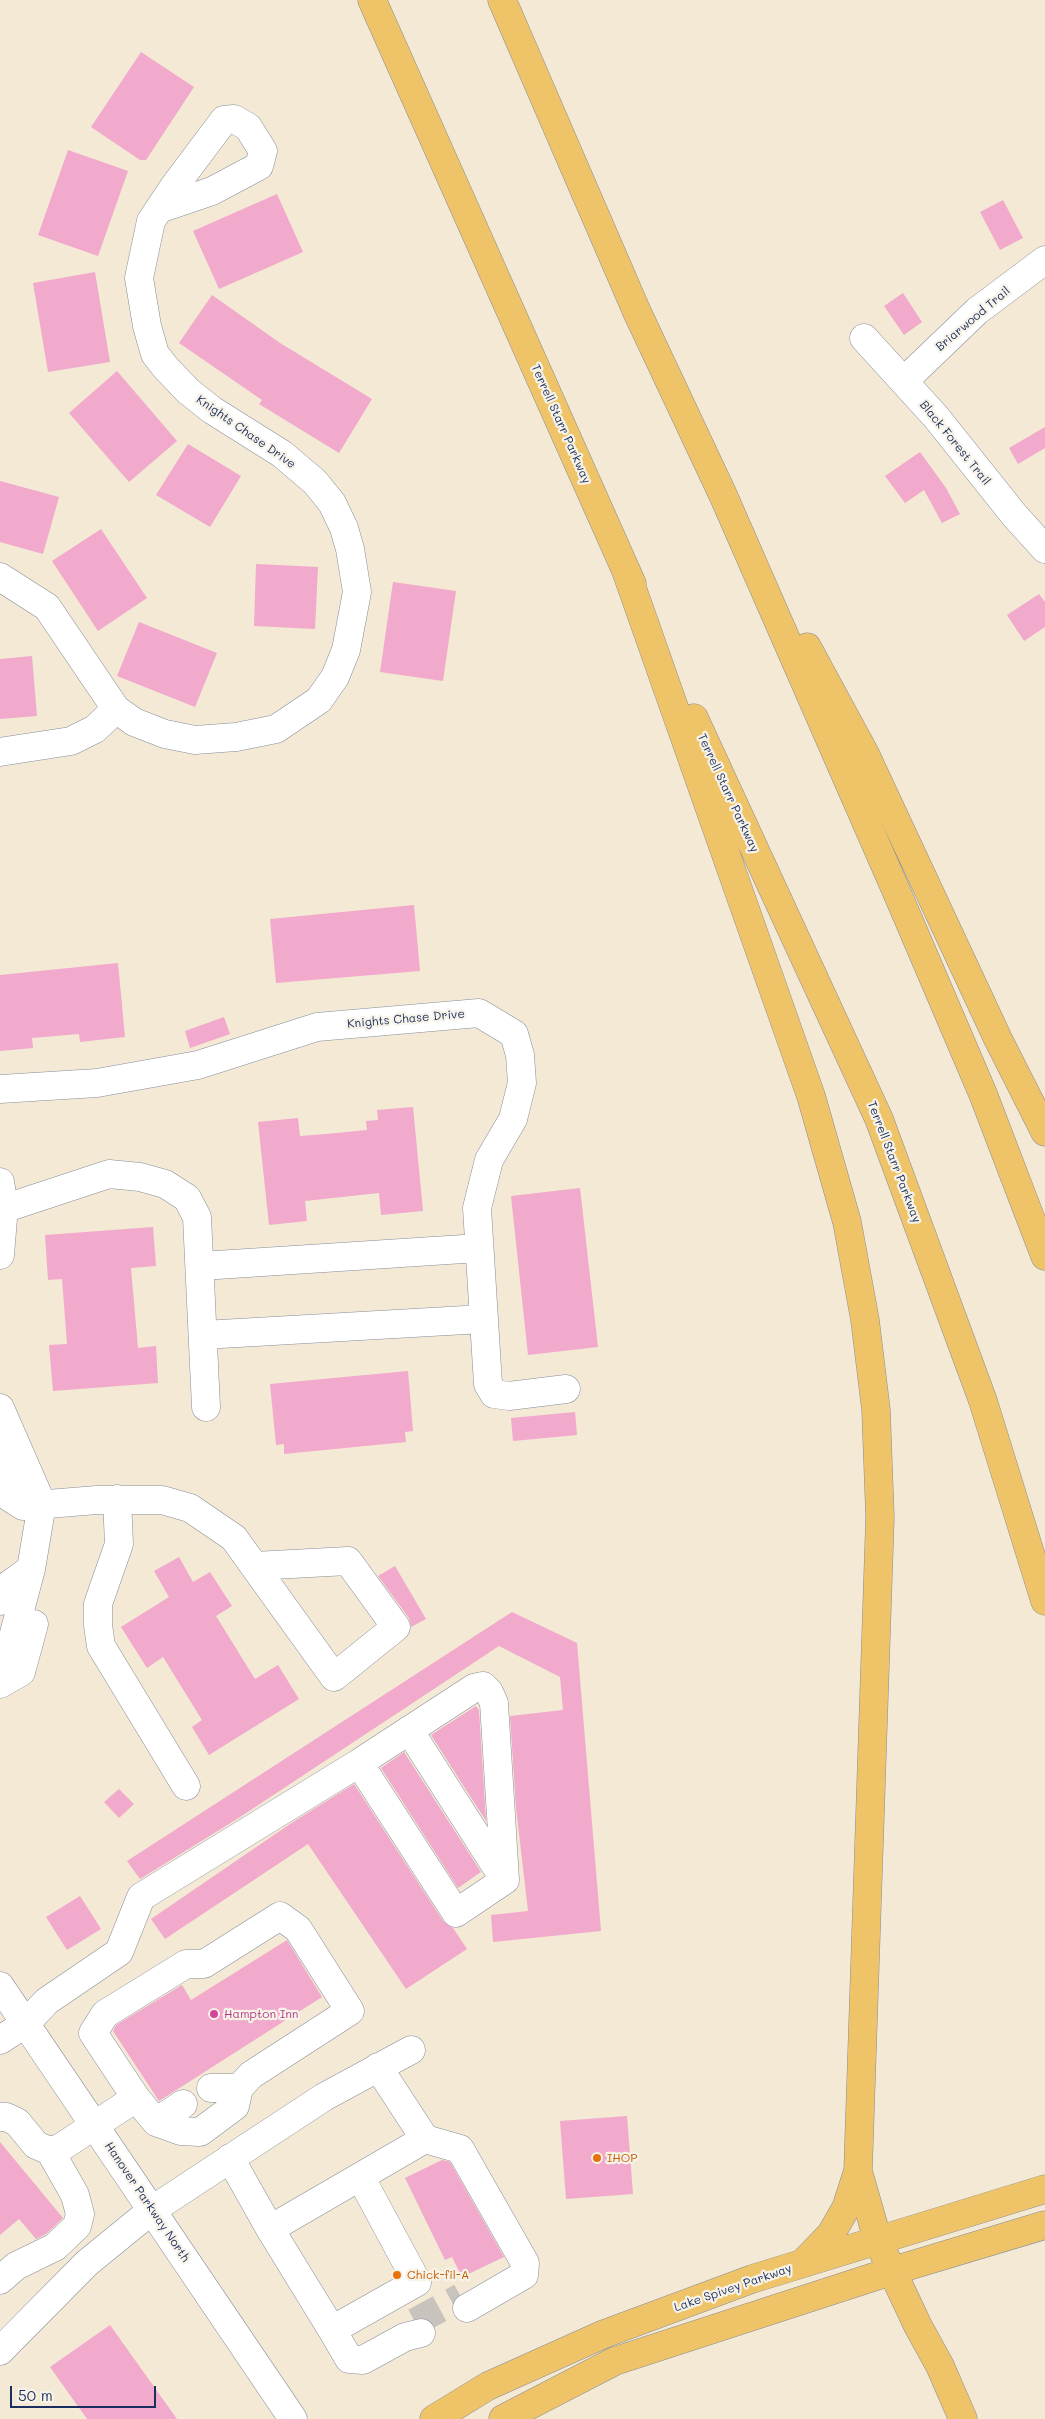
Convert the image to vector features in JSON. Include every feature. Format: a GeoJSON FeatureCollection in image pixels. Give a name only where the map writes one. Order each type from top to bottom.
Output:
{"type":"FeatureCollection","features":[{"type":"Feature","properties":{"kind":"highway","name":"Terrell Starr Parkway"},"geometry":{"type":"LineString","coordinates":[[372,0],[625,568],[879,1119],[983,1401],[1045,1601]]}},
{"type":"Feature","properties":{"kind":"highway"},"geometry":{"type":"LineString","coordinates":[[502,0],[634,303],[723,495],[971,1067],[1045,1256]]}},
{"type":"Feature","properties":{"kind":"highway"},"geometry":{"type":"LineString","coordinates":[[723,495],[865,754],[998,1039],[1045,1132]]}},
{"type":"Feature","properties":{"kind":"highway"},"geometry":{"type":"LineString","coordinates":[[625,568],[811,1096],[847,1222],[865,1320],[876,1410],[880,1517],[858,2170],[846,2208],[831,2234],[803,2263]]}},
{"type":"Feature","properties":{"kind":"highway"},"geometry":{"type":"LineString","coordinates":[[858,2170],[878,2240],[918,2326],[940,2366],[963,2419]]}},
{"type":"Feature","properties":{"kind":"highway","name":"Lake Spivey Parkway"},"geometry":{"type":"LineString","coordinates":[[434,2419],[488,2386],[604,2334],[752,2279],[1045,2189]]}},
{"type":"Feature","properties":{"kind":"highway"},"geometry":{"type":"LineString","coordinates":[[503,2419],[615,2361],[892,2271],[1045,2225]]}},
{"type":"Feature","properties":{"kind":"street","name":"Knights Chase Drive"},"geometry":{"type":"LineString","coordinates":[[0,577],[47,607],[116,709],[134,722],[157,731],[196,740],[236,737],[276,729],[319,700],[335,677],[346,650],[357,592],[350,549],[344,528],[332,503],[315,482],[282,454],[206,405],[182,385],[155,354],[147,326],[139,278],[151,221],[159,209]]}},
{"type":"Feature","properties":{"kind":"street","name":"Briarwood Trail"},"geometry":{"type":"LineString","coordinates":[[904,381],[977,311],[1045,260]]}},
{"type":"Feature","properties":{"kind":"street","name":"Black Forest Trail"},"geometry":{"type":"LineString","coordinates":[[864,338],[936,417],[1015,516],[1045,549]]}},
{"type":"Feature","properties":{"kind":"street"},"geometry":{"type":"LineString","coordinates":[[0,752],[71,741],[95,729],[116,709]]}},
{"type":"Feature","properties":{"kind":"street","name":"Knights Chase Drive"},"geometry":{"type":"LineString","coordinates":[[0,1089],[97,1083],[198,1065],[317,1027],[479,1013],[514,1034],[520,1055],[522,1083],[513,1120],[489,1160],[477,1208],[488,1384],[494,1394],[509,1396],[566,1389]]}},
{"type":"Feature","properties":{"kind":"street"},"geometry":{"type":"LineString","coordinates":[[2,1194],[12,1206],[109,1174],[140,1177],[165,1184],[187,1198],[198,1218],[206,1407]]}},
{"type":"Feature","properties":{"kind":"street"},"geometry":{"type":"LineString","coordinates":[[0,1255],[2,1194]]}},
{"type":"Feature","properties":{"kind":"street"},"geometry":{"type":"LineString","coordinates":[[201,1266],[479,1248]]}},
{"type":"Feature","properties":{"kind":"street"},"geometry":{"type":"LineString","coordinates":[[203,1335],[483,1319]]}},
{"type":"Feature","properties":{"kind":"street"},"geometry":{"type":"LineString","coordinates":[[0,1408],[42,1504],[31,1569],[22,1639],[20,1672],[0,1684]]}},
{"type":"Feature","properties":{"kind":"street"},"geometry":{"type":"LineString","coordinates":[[42,1504],[117,1499],[162,1500],[190,1508],[234,1538],[254,1566],[334,1677],[396,1627],[348,1560],[254,1566]]}},
{"type":"Feature","properties":{"kind":"street"},"geometry":{"type":"LineString","coordinates":[[117,1499],[119,1544],[98,1604],[101,1646],[186,1786]]}},
{"type":"Feature","properties":{"kind":"street"},"geometry":{"type":"LineString","coordinates":[[0,1601],[3,1589],[31,1569]]}},
{"type":"Feature","properties":{"kind":"street"},"geometry":{"type":"LineString","coordinates":[[0,1666],[22,1639]]}},
{"type":"Feature","properties":{"kind":"street"},"geometry":{"type":"LineString","coordinates":[[0,2040],[25,2024],[47,2001],[119,1952],[141,1897],[359,1763],[474,1688],[483,1686],[489,1692],[494,1703],[504,1880]]}},
{"type":"Feature","properties":{"kind":"street"},"geometry":{"type":"LineString","coordinates":[[409,1730],[504,1880]]}},
{"type":"Feature","properties":{"kind":"street"},"geometry":{"type":"LineString","coordinates":[[359,1763],[456,1913],[504,1880]]}},
{"type":"Feature","properties":{"kind":"street"},"geometry":{"type":"LineString","coordinates":[[280,1916],[298,1929],[350,2011],[252,2075],[239,2088],[235,2106],[200,2132],[181,2131],[156,2122],[136,2098],[93,2032],[105,2014],[186,1964],[204,1964],[280,1916]]}},
{"type":"Feature","properties":{"kind":"street","name":"Hanover Parkway North"},"geometry":{"type":"LineString","coordinates":[[0,1986],[293,2419]]}},
{"type":"Feature","properties":{"kind":"street"},"geometry":{"type":"LineString","coordinates":[[0,2351],[87,2263],[152,2210],[324,2097],[411,2050]]}},
{"type":"Feature","properties":{"kind":"street"},"geometry":{"type":"LineString","coordinates":[[378,2067],[425,2139],[460,2149],[525,2263],[524,2275],[473,2300]]}},
{"type":"Feature","properties":{"kind":"street"},"geometry":{"type":"LineString","coordinates":[[211,2088],[239,2088]]}},
{"type":"Feature","properties":{"kind":"street"},"geometry":{"type":"LineString","coordinates":[[50,2151],[60,2148],[136,2098]]}},
{"type":"Feature","properties":{"kind":"street"},"geometry":{"type":"LineString","coordinates":[[156,2122],[182,2104]]}},
{"type":"Feature","properties":{"kind":"street"},"geometry":{"type":"LineString","coordinates":[[0,2117],[16,2122],[36,2145],[50,2151],[74,2195],[80,2214],[77,2226],[55,2247],[16,2266],[0,2280]]}},
{"type":"Feature","properties":{"kind":"street"},"geometry":{"type":"LineString","coordinates":[[270,2229],[361,2178],[425,2139]]}},
{"type":"Feature","properties":{"kind":"street"},"geometry":{"type":"LineString","coordinates":[[230,2158],[270,2229],[349,2359],[363,2360],[413,2331]]}},
{"type":"Feature","properties":{"kind":"street"},"geometry":{"type":"LineString","coordinates":[[332,2330],[418,2282],[361,2178]]}},
{"type":"Feature","properties":{"kind":"building"},"geometry":{"type":"Polygon","coordinates":[[[141,52],[194,87],[146,160],[140,160],[91,127],[141,52]]]}},
{"type":"Feature","properties":{"kind":"building"},"geometry":{"type":"Polygon","coordinates":[[[68,150],[128,171],[98,256],[38,235],[68,150]]]}},
{"type":"Feature","properties":{"kind":"building"},"geometry":{"type":"Polygon","coordinates":[[[277,194],[303,252],[219,289],[193,231],[277,194]]]}},
{"type":"Feature","properties":{"kind":"building"},"geometry":{"type":"Polygon","coordinates":[[[1003,200],[1023,238],[1000,250],[980,212],[1003,200]]]}},
{"type":"Feature","properties":{"kind":"building"},"geometry":{"type":"Polygon","coordinates":[[[95,272],[110,362],[48,372],[33,283],[95,272]]]}},
{"type":"Feature","properties":{"kind":"building"},"geometry":{"type":"Polygon","coordinates":[[[903,293],[922,322],[904,335],[884,306],[903,293]]]}},
{"type":"Feature","properties":{"kind":"building"},"geometry":{"type":"Polygon","coordinates":[[[212,295],[280,343],[372,399],[339,453],[259,404],[262,400],[179,343],[212,295]]]}},
{"type":"Feature","properties":{"kind":"building"},"geometry":{"type":"Polygon","coordinates":[[[117,371],[177,441],[129,482],[69,413],[117,371]]]}},
{"type":"Feature","properties":{"kind":"building"},"geometry":{"type":"Polygon","coordinates":[[[1045,427],[1045,448],[1018,464],[1009,448],[1045,427]]]}},
{"type":"Feature","properties":{"kind":"building"},"geometry":{"type":"Polygon","coordinates":[[[188,444],[241,476],[210,527],[156,495],[188,444]]]}},
{"type":"Feature","properties":{"kind":"building"},"geometry":{"type":"Polygon","coordinates":[[[920,452],[946,488],[960,514],[942,523],[924,490],[905,503],[885,476],[920,452]]]}},
{"type":"Feature","properties":{"kind":"building"},"geometry":{"type":"Polygon","coordinates":[[[0,481],[59,497],[43,554],[0,542],[0,481]]]}},
{"type":"Feature","properties":{"kind":"building"},"geometry":{"type":"Polygon","coordinates":[[[101,529],[147,598],[98,631],[52,561],[101,529]]]}},
{"type":"Feature","properties":{"kind":"building"},"geometry":{"type":"Polygon","coordinates":[[[256,564],[318,567],[315,629],[254,626],[256,564]]]}},
{"type":"Feature","properties":{"kind":"building"},"geometry":{"type":"Polygon","coordinates":[[[393,582],[456,591],[443,681],[380,672],[393,582]]]}},
{"type":"Feature","properties":{"kind":"building"},"geometry":{"type":"Polygon","coordinates":[[[1039,594],[1045,602],[1045,627],[1024,641],[1007,615],[1039,594]]]}},
{"type":"Feature","properties":{"kind":"building"},"geometry":{"type":"Polygon","coordinates":[[[139,622],[217,653],[195,707],[117,676],[139,622]]]}},
{"type":"Feature","properties":{"kind":"building"},"geometry":{"type":"Polygon","coordinates":[[[32,656],[37,716],[0,719],[0,659],[32,656]]]}},
{"type":"Feature","properties":{"kind":"building"},"geometry":{"type":"Polygon","coordinates":[[[414,905],[420,971],[276,983],[270,919],[414,905]]]}},
{"type":"Feature","properties":{"kind":"building"},"geometry":{"type":"Polygon","coordinates":[[[118,963],[125,1037],[80,1042],[79,1034],[32,1038],[33,1048],[0,1051],[0,975],[118,963]]]}},
{"type":"Feature","properties":{"kind":"building"},"geometry":{"type":"Polygon","coordinates":[[[224,1017],[230,1034],[190,1048],[185,1031],[224,1017]]]}},
{"type":"Feature","properties":{"kind":"building"},"geometry":{"type":"Polygon","coordinates":[[[413,1107],[423,1211],[381,1215],[379,1193],[305,1201],[307,1221],[269,1225],[258,1122],[298,1118],[300,1136],[326,1134],[367,1130],[366,1121],[378,1120],[377,1110],[413,1107]]]}},
{"type":"Feature","properties":{"kind":"building"},"geometry":{"type":"Polygon","coordinates":[[[580,1188],[598,1347],[528,1355],[511,1196],[580,1188]]]}},
{"type":"Feature","properties":{"kind":"building"},"geometry":{"type":"Polygon","coordinates":[[[153,1227],[156,1266],[131,1268],[138,1348],[156,1346],[158,1383],[53,1391],[49,1345],[67,1344],[62,1279],[48,1280],[45,1235],[153,1227]]]}},
{"type":"Feature","properties":{"kind":"building"},"geometry":{"type":"Polygon","coordinates":[[[408,1371],[413,1431],[405,1432],[406,1442],[284,1454],[284,1444],[276,1445],[270,1384],[408,1371]]]}},
{"type":"Feature","properties":{"kind":"building"},"geometry":{"type":"Polygon","coordinates":[[[575,1412],[577,1435],[513,1441],[511,1418],[575,1412]]]}},
{"type":"Feature","properties":{"kind":"building"},"geometry":{"type":"Polygon","coordinates":[[[179,1557],[193,1582],[210,1572],[232,1606],[216,1616],[255,1679],[278,1665],[299,1699],[209,1755],[192,1727],[202,1720],[163,1657],[147,1668],[121,1627],[169,1597],[154,1571],[179,1557]]]}},
{"type":"Feature","properties":{"kind":"building"},"geometry":{"type":"Polygon","coordinates":[[[395,1566],[426,1619],[411,1627],[409,1618],[378,1576],[395,1566]]]}},
{"type":"Feature","properties":{"kind":"building"},"geometry":{"type":"Polygon","coordinates":[[[512,1612],[577,1643],[601,1931],[493,1942],[491,1915],[528,1911],[516,1808],[510,1716],[563,1710],[560,1677],[499,1646],[237,1819],[140,1879],[127,1861],[512,1612]]]}},
{"type":"Feature","properties":{"kind":"building"},"geometry":{"type":"Polygon","coordinates":[[[476,1706],[479,1710],[486,1821],[431,1735],[476,1706]]]}},
{"type":"Feature","properties":{"kind":"building"},"geometry":{"type":"Polygon","coordinates":[[[404,1752],[481,1872],[458,1888],[381,1768],[404,1752]]]}},
{"type":"Feature","properties":{"kind":"building"},"geometry":{"type":"Polygon","coordinates":[[[354,1784],[443,1921],[453,1928],[467,1949],[406,1989],[308,1844],[165,1939],[151,1919],[293,1822],[354,1784]]]}},
{"type":"Feature","properties":{"kind":"building"},"geometry":{"type":"Polygon","coordinates":[[[119,1789],[134,1804],[119,1818],[104,1802],[119,1789]]]}},
{"type":"Feature","properties":{"kind":"building"},"geometry":{"type":"Polygon","coordinates":[[[80,1896],[101,1929],[67,1950],[46,1917],[80,1896]]]}},
{"type":"Feature","properties":{"kind":"building","name":"Hampton Inn"},"geometry":{"type":"Polygon","coordinates":[[[287,1940],[322,1997],[159,2101],[113,2031],[116,2025],[182,1985],[191,2000],[287,1940]]]}},
{"type":"Feature","properties":{"kind":"building","name":"IHOP"},"geometry":{"type":"Polygon","coordinates":[[[627,2116],[633,2194],[566,2199],[560,2121],[627,2116]]]}},
{"type":"Feature","properties":{"kind":"building"},"geometry":{"type":"Polygon","coordinates":[[[0,2142],[63,2218],[46,2234],[36,2239],[19,2219],[0,2235],[0,2142]]]}},
{"type":"Feature","properties":{"kind":"building"},"geometry":{"type":"Polygon","coordinates":[[[442,2160],[450,2162],[504,2257],[462,2277],[452,2257],[445,2260],[405,2178],[442,2160]]]}},
{"type":"Feature","properties":{"kind":"building"},"geometry":{"type":"Polygon","coordinates":[[[110,2325],[177,2419],[87,2419],[50,2367],[110,2325]]]}},
{"type":"Feature","properties":{"kind":"tunnel"},"geometry":{"type":"LineString","coordinates":[[415,2322],[461,2297]]}},
{"type":"Feature","properties":{"kind":"place","name":"Hampton Inn"},"geometry":{"type":"Point","coordinates":[214,2014]}},
{"type":"Feature","properties":{"kind":"place","name":"IHOP"},"geometry":{"type":"Point","coordinates":[597,2158]}},
{"type":"Feature","properties":{"kind":"place","name":"Chick-fil-A"},"geometry":{"type":"Point","coordinates":[397,2275]}}]}
